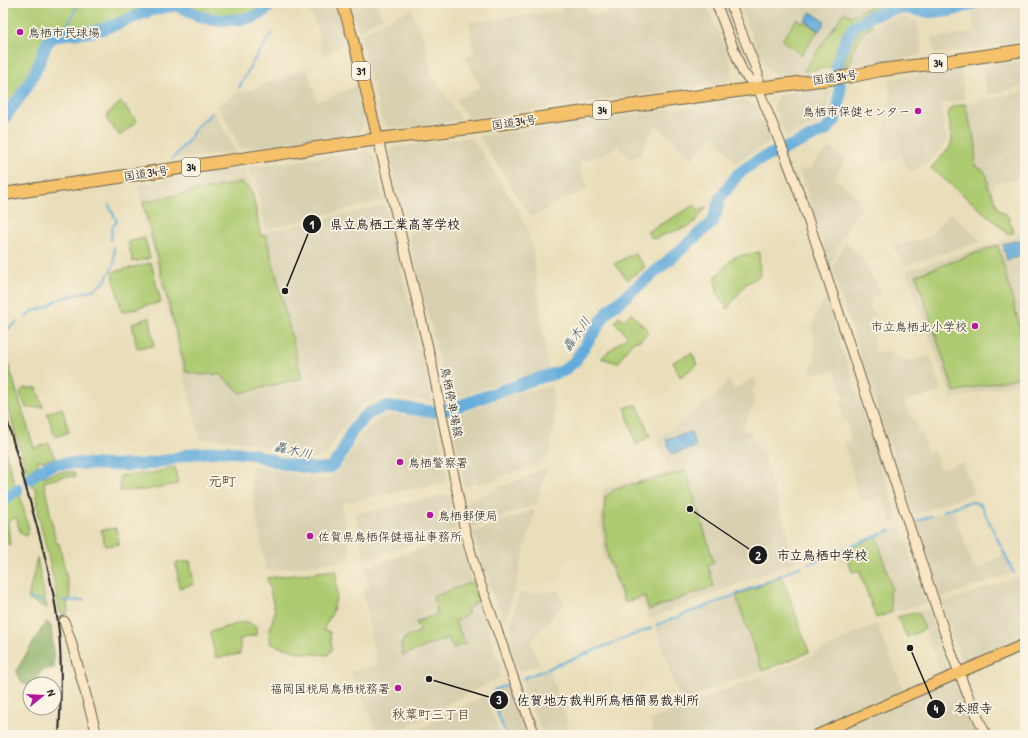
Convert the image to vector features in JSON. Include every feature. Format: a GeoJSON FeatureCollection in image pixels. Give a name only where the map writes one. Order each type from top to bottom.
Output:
{"type":"FeatureCollection","features":[{"type":"Feature","properties":{"kind":"highway","name":"国道34号"},"geometry":{"type":"LineString","coordinates":[[3,194],[378,139],[470,128],[852,76],[881,70],[1025,50]]}},
{"type":"Feature","properties":{"kind":"main road","name":"31"},"geometry":{"type":"LineString","coordinates":[[342,3],[353,39],[378,139]]}},
{"type":"Feature","properties":{"kind":"main road"},"geometry":{"type":"LineString","coordinates":[[817,735],[1025,644]]}},
{"type":"Feature","properties":{"kind":"street"},"geometry":{"type":"LineString","coordinates":[[716,3],[743,73],[758,88]]}},
{"type":"Feature","properties":{"kind":"street"},"geometry":{"type":"LineString","coordinates":[[730,3],[758,74],[758,88],[785,155],[800,198],[934,605],[968,696],[986,735]]}},
{"type":"Feature","properties":{"kind":"street","name":"鳥栖停車場線"},"geometry":{"type":"LineString","coordinates":[[378,139],[431,360],[465,531],[476,571],[535,735]]}},
{"type":"Feature","properties":{"kind":"street"},"geometry":{"type":"LineString","coordinates":[[64,622],[71,641],[97,735]]}},
{"type":"Feature","properties":{"kind":"shaded area"},"geometry":{"type":"Polygon","coordinates":[[[305,3],[335,3],[342,26],[345,43],[323,56],[318,29],[305,3]]]}},
{"type":"Feature","properties":{"kind":"shaded area"},"geometry":{"type":"Polygon","coordinates":[[[351,3],[376,3],[383,18],[361,30],[358,29],[351,3]]]}},
{"type":"Feature","properties":{"kind":"shaded area"},"geometry":{"type":"Polygon","coordinates":[[[562,3],[586,3],[586,10],[589,14],[608,15],[609,3],[706,3],[731,64],[731,78],[727,82],[718,84],[469,119],[456,100],[481,87],[464,55],[473,54],[470,22],[562,11],[562,3]]]}},
{"type":"Feature","properties":{"kind":"shaded area"},"geometry":{"type":"Polygon","coordinates":[[[739,3],[877,3],[851,16],[844,12],[803,72],[777,75],[770,71],[763,62],[739,3]]]}},
{"type":"Feature","properties":{"kind":"shaded area"},"geometry":{"type":"Polygon","coordinates":[[[998,3],[1025,3],[1025,42],[935,54],[931,38],[975,32],[972,13],[998,3]]]}},
{"type":"Feature","properties":{"kind":"shaded area"},"geometry":{"type":"Polygon","coordinates":[[[411,9],[424,40],[431,73],[461,120],[406,128],[390,127],[384,124],[381,118],[360,35],[411,9]]]}},
{"type":"Feature","properties":{"kind":"shaded area"},"geometry":{"type":"Polygon","coordinates":[[[892,17],[906,17],[917,21],[922,51],[919,56],[849,65],[852,52],[862,34],[872,25],[892,17]]]}},
{"type":"Feature","properties":{"kind":"shaded area"},"geometry":{"type":"Polygon","coordinates":[[[1025,60],[1025,86],[988,95],[981,67],[1025,60]]]}},
{"type":"Feature","properties":{"kind":"shaded area"},"geometry":{"type":"Polygon","coordinates":[[[307,68],[317,102],[356,86],[364,123],[362,129],[357,133],[240,149],[234,134],[218,106],[234,94],[255,88],[307,68]]]}},
{"type":"Feature","properties":{"kind":"shaded area"},"geometry":{"type":"Polygon","coordinates":[[[961,69],[964,99],[941,104],[947,141],[933,158],[922,167],[909,173],[901,155],[885,164],[880,156],[887,107],[891,99],[889,79],[961,69]]]}},
{"type":"Feature","properties":{"kind":"shaded area"},"geometry":{"type":"Polygon","coordinates":[[[831,88],[827,112],[822,119],[815,124],[786,137],[774,108],[775,101],[778,96],[789,93],[831,88]]]}},
{"type":"Feature","properties":{"kind":"shaded area"},"geometry":{"type":"Polygon","coordinates":[[[1025,91],[1025,177],[996,183],[991,191],[988,188],[988,178],[974,166],[976,145],[965,104],[1025,91]]]}},
{"type":"Feature","properties":{"kind":"shaded area"},"geometry":{"type":"Polygon","coordinates":[[[740,100],[749,102],[756,107],[770,141],[736,163],[714,135],[692,159],[657,125],[650,134],[642,152],[632,160],[618,146],[600,156],[580,161],[581,173],[589,187],[531,217],[480,136],[740,100]]]}},
{"type":"Feature","properties":{"kind":"shaded area"},"geometry":{"type":"Polygon","coordinates":[[[213,113],[216,115],[235,152],[173,159],[188,142],[198,127],[213,113]]]}},
{"type":"Feature","properties":{"kind":"shaded area"},"geometry":{"type":"Polygon","coordinates":[[[470,137],[475,142],[518,210],[529,234],[533,252],[548,369],[504,381],[448,401],[389,154],[393,148],[470,137]]]}},
{"type":"Feature","properties":{"kind":"shaded area"},"geometry":{"type":"Polygon","coordinates":[[[831,147],[845,159],[834,179],[852,191],[862,208],[854,218],[843,238],[832,263],[829,262],[799,170],[807,170],[812,167],[820,156],[831,147]]]}},
{"type":"Feature","properties":{"kind":"shaded area"},"geometry":{"type":"Polygon","coordinates":[[[367,151],[374,157],[383,200],[265,230],[255,180],[250,175],[249,167],[367,151]]]}},
{"type":"Feature","properties":{"kind":"shaded area"},"geometry":{"type":"Polygon","coordinates":[[[245,168],[247,178],[252,183],[262,233],[385,205],[432,401],[392,396],[381,397],[364,402],[340,431],[326,455],[317,458],[301,456],[238,440],[200,440],[137,185],[245,168]]]}},
{"type":"Feature","properties":{"kind":"shaded area"},"geometry":{"type":"Polygon","coordinates":[[[951,213],[981,241],[904,266],[894,247],[928,237],[951,213]]]}},
{"type":"Feature","properties":{"kind":"shaded area","name":"市立鳥栖北小学校"},"geometry":{"type":"Polygon","coordinates":[[[1025,234],[1025,381],[952,399],[906,271],[1025,234]]]}},
{"type":"Feature","properties":{"kind":"shaded area"},"geometry":{"type":"Polygon","coordinates":[[[845,240],[865,262],[882,293],[872,297],[870,304],[875,315],[869,319],[874,328],[875,353],[885,351],[910,361],[930,356],[942,393],[914,398],[905,402],[912,420],[915,419],[919,433],[922,433],[927,452],[933,450],[940,469],[962,462],[974,493],[913,515],[832,269],[845,240]]]}},
{"type":"Feature","properties":{"kind":"shaded area"},"geometry":{"type":"Polygon","coordinates":[[[826,299],[898,520],[891,523],[883,496],[860,502],[844,442],[851,441],[846,419],[843,419],[840,401],[844,398],[836,372],[810,373],[815,360],[813,328],[815,317],[826,299]]]}},
{"type":"Feature","properties":{"kind":"shaded area"},"geometry":{"type":"Polygon","coordinates":[[[755,377],[757,383],[752,393],[754,404],[742,429],[751,433],[766,462],[795,561],[649,619],[643,600],[623,604],[604,556],[600,526],[604,488],[670,472],[657,440],[716,395],[729,379],[734,389],[755,377]]]}},
{"type":"Feature","properties":{"kind":"shaded area"},"geometry":{"type":"Polygon","coordinates":[[[552,385],[555,421],[549,455],[546,460],[477,486],[477,483],[467,486],[464,485],[451,417],[511,395],[552,385]]]}},
{"type":"Feature","properties":{"kind":"shaded area"},"geometry":{"type":"Polygon","coordinates":[[[392,415],[435,419],[447,479],[443,483],[341,503],[351,560],[266,571],[255,508],[251,471],[252,466],[308,478],[327,479],[336,474],[350,455],[362,434],[380,418],[392,415]]]}},
{"type":"Feature","properties":{"kind":"shaded area"},"geometry":{"type":"Polygon","coordinates":[[[544,469],[546,470],[537,504],[474,527],[471,525],[467,503],[470,500],[544,469]]]}},
{"type":"Feature","properties":{"kind":"shaded area"},"geometry":{"type":"Polygon","coordinates":[[[447,495],[450,498],[456,527],[449,532],[432,536],[369,558],[364,558],[356,516],[357,513],[447,495]]]}},
{"type":"Feature","properties":{"kind":"shaded area"},"geometry":{"type":"Polygon","coordinates":[[[953,509],[974,569],[986,566],[986,563],[1004,555],[1013,573],[941,598],[916,522],[953,509]]]}},
{"type":"Feature","properties":{"kind":"shaded area"},"geometry":{"type":"Polygon","coordinates":[[[533,510],[535,511],[506,620],[502,621],[473,532],[533,510]]]}},
{"type":"Feature","properties":{"kind":"shaded area"},"geometry":{"type":"Polygon","coordinates":[[[901,527],[926,604],[892,612],[889,591],[892,590],[877,536],[901,527]]]}},
{"type":"Feature","properties":{"kind":"shaded area"},"geometry":{"type":"Polygon","coordinates":[[[459,538],[472,582],[433,597],[438,614],[421,631],[403,655],[449,638],[466,643],[455,622],[469,614],[467,609],[478,601],[501,666],[500,677],[434,711],[394,735],[379,735],[351,672],[376,665],[363,590],[369,589],[365,567],[434,544],[459,538]]]}},
{"type":"Feature","properties":{"kind":"shaded area"},"geometry":{"type":"Polygon","coordinates":[[[1017,577],[1025,593],[1025,640],[966,664],[961,661],[942,603],[1017,577]]]}},
{"type":"Feature","properties":{"kind":"shaded area"},"geometry":{"type":"Polygon","coordinates":[[[559,590],[564,604],[531,641],[539,664],[519,672],[508,644],[511,624],[519,593],[532,594],[559,590]]]}},
{"type":"Feature","properties":{"kind":"shaded area"},"geometry":{"type":"Polygon","coordinates":[[[736,596],[762,671],[688,699],[681,697],[675,688],[656,627],[736,596]]]}},
{"type":"Feature","properties":{"kind":"shaded area"},"geometry":{"type":"Polygon","coordinates":[[[928,609],[949,672],[942,675],[918,612],[928,609]]]}},
{"type":"Feature","properties":{"kind":"shaded area"},"geometry":{"type":"Polygon","coordinates":[[[877,624],[904,691],[806,735],[655,735],[650,720],[811,656],[857,632],[877,624]]]}},
{"type":"Feature","properties":{"kind":"shaded area"},"geometry":{"type":"Polygon","coordinates":[[[549,669],[572,735],[543,735],[522,680],[549,669]]]}},
{"type":"Feature","properties":{"kind":"shaded area"},"geometry":{"type":"Polygon","coordinates":[[[950,681],[954,683],[978,735],[828,735],[950,681]]]}},
{"type":"Feature","properties":{"kind":"shaded area"},"geometry":{"type":"Polygon","coordinates":[[[509,686],[527,735],[508,735],[493,697],[495,691],[509,686]]]}},
{"type":"Feature","properties":{"kind":"shaded area"},"geometry":{"type":"Polygon","coordinates":[[[485,695],[500,735],[411,735],[438,719],[485,695]]]}},
{"type":"Feature","properties":{"kind":"green space"},"geometry":{"type":"Polygon","coordinates":[[[3,3],[170,3],[140,12],[106,26],[55,34],[48,40],[26,82],[3,115],[3,3]]]}},
{"type":"Feature","properties":{"kind":"green space"},"geometry":{"type":"Polygon","coordinates":[[[184,3],[266,3],[255,14],[248,18],[238,19],[204,15],[184,3]]]}},
{"type":"Feature","properties":{"kind":"green space"},"geometry":{"type":"Polygon","coordinates":[[[877,3],[894,3],[880,6],[861,15],[845,30],[836,51],[832,67],[803,72],[844,12],[851,16],[877,3]]]}},
{"type":"Feature","properties":{"kind":"green space"},"geometry":{"type":"Polygon","coordinates":[[[797,19],[802,23],[804,21],[818,31],[801,55],[782,40],[797,19]]]}},
{"type":"Feature","properties":{"kind":"green space"},"geometry":{"type":"Polygon","coordinates":[[[871,22],[872,25],[862,34],[852,52],[849,65],[843,65],[850,46],[859,31],[871,22]]]}},
{"type":"Feature","properties":{"kind":"green space"},"geometry":{"type":"Polygon","coordinates":[[[121,102],[137,121],[120,136],[107,120],[108,113],[121,102]]]}},
{"type":"Feature","properties":{"kind":"green space"},"geometry":{"type":"Polygon","coordinates":[[[965,104],[976,145],[975,166],[986,174],[988,188],[991,191],[999,210],[1008,216],[1014,233],[1007,234],[1000,226],[931,168],[950,147],[952,140],[948,111],[952,107],[965,104]]]}},
{"type":"Feature","properties":{"kind":"green space"},"geometry":{"type":"Polygon","coordinates":[[[241,182],[252,192],[261,236],[266,235],[302,378],[241,393],[219,374],[201,375],[186,372],[143,202],[241,182]]]}},
{"type":"Feature","properties":{"kind":"green space"},"geometry":{"type":"Polygon","coordinates":[[[695,205],[698,211],[707,207],[692,225],[653,239],[647,232],[695,205]]]}},
{"type":"Feature","properties":{"kind":"green space"},"geometry":{"type":"Polygon","coordinates":[[[145,238],[150,258],[133,262],[128,242],[145,238]]]}},
{"type":"Feature","properties":{"kind":"green space","name":"市立鳥栖北小学校"},"geometry":{"type":"Polygon","coordinates":[[[998,245],[1025,347],[1025,376],[954,392],[916,275],[998,245]]]}},
{"type":"Feature","properties":{"kind":"green space"},"geometry":{"type":"Polygon","coordinates":[[[759,252],[760,276],[746,284],[727,309],[717,292],[715,277],[734,257],[759,252]]]}},
{"type":"Feature","properties":{"kind":"green space"},"geometry":{"type":"Polygon","coordinates":[[[634,253],[645,267],[628,280],[614,264],[634,253]]]}},
{"type":"Feature","properties":{"kind":"green space"},"geometry":{"type":"Polygon","coordinates":[[[151,263],[161,302],[122,312],[112,272],[151,263]]]}},
{"type":"Feature","properties":{"kind":"green space"},"geometry":{"type":"Polygon","coordinates":[[[631,313],[649,332],[640,340],[631,343],[618,363],[601,358],[627,336],[615,322],[619,316],[624,320],[631,313]]]}},
{"type":"Feature","properties":{"kind":"green space"},"geometry":{"type":"Polygon","coordinates":[[[150,317],[154,346],[137,348],[132,324],[150,317]]]}},
{"type":"Feature","properties":{"kind":"green space"},"geometry":{"type":"Polygon","coordinates":[[[4,350],[34,448],[49,443],[55,458],[43,461],[38,460],[37,470],[28,476],[3,391],[4,350]]]}},
{"type":"Feature","properties":{"kind":"green space"},"geometry":{"type":"Polygon","coordinates":[[[692,353],[697,365],[680,377],[673,362],[692,353]]]}},
{"type":"Feature","properties":{"kind":"green space"},"geometry":{"type":"Polygon","coordinates":[[[24,388],[37,388],[43,407],[26,408],[20,392],[24,388]]]}},
{"type":"Feature","properties":{"kind":"green space"},"geometry":{"type":"Polygon","coordinates":[[[637,404],[650,436],[636,445],[625,408],[637,404]]]}},
{"type":"Feature","properties":{"kind":"green space"},"geometry":{"type":"Polygon","coordinates":[[[62,408],[69,432],[55,437],[47,413],[62,408]]]}},
{"type":"Feature","properties":{"kind":"green space"},"geometry":{"type":"Polygon","coordinates":[[[3,443],[15,486],[5,493],[3,489],[3,443]]]}},
{"type":"Feature","properties":{"kind":"green space"},"geometry":{"type":"Polygon","coordinates":[[[175,467],[178,484],[145,490],[120,491],[120,476],[149,474],[175,467]]]}},
{"type":"Feature","properties":{"kind":"green space"},"geometry":{"type":"Polygon","coordinates":[[[686,471],[714,563],[708,564],[714,586],[649,610],[644,596],[625,602],[608,557],[604,521],[605,497],[617,488],[686,471]]]}},
{"type":"Feature","properties":{"kind":"green space"},"geometry":{"type":"Polygon","coordinates":[[[61,472],[74,472],[75,477],[65,476],[44,482],[56,543],[59,543],[71,598],[67,602],[68,614],[60,612],[39,518],[36,489],[30,484],[40,477],[61,472]]]}},
{"type":"Feature","properties":{"kind":"green space"},"geometry":{"type":"Polygon","coordinates":[[[19,492],[29,529],[26,536],[20,533],[16,517],[8,522],[10,546],[3,538],[3,510],[19,492]]]}},
{"type":"Feature","properties":{"kind":"green space"},"geometry":{"type":"Polygon","coordinates":[[[116,528],[119,544],[105,546],[101,530],[116,528]]]}},
{"type":"Feature","properties":{"kind":"green space"},"geometry":{"type":"Polygon","coordinates":[[[877,536],[892,590],[889,592],[892,612],[876,618],[859,570],[852,572],[844,550],[877,536]]]}},
{"type":"Feature","properties":{"kind":"green space"},"geometry":{"type":"Polygon","coordinates":[[[37,558],[47,608],[28,599],[37,558]]]}},
{"type":"Feature","properties":{"kind":"green space"},"geometry":{"type":"Polygon","coordinates":[[[190,561],[194,584],[179,588],[176,563],[190,561]]]}},
{"type":"Feature","properties":{"kind":"green space"},"geometry":{"type":"Polygon","coordinates":[[[336,570],[337,596],[332,613],[323,630],[330,632],[332,649],[328,655],[302,653],[271,644],[269,634],[275,611],[267,578],[336,570]]]}},
{"type":"Feature","properties":{"kind":"green space"},"geometry":{"type":"Polygon","coordinates":[[[782,576],[809,652],[762,671],[736,596],[782,576]]]}},
{"type":"Feature","properties":{"kind":"green space"},"geometry":{"type":"Polygon","coordinates":[[[472,582],[478,601],[467,609],[469,613],[455,622],[466,643],[454,648],[448,638],[403,655],[401,645],[405,638],[421,631],[416,622],[438,614],[433,597],[472,582]]]}},
{"type":"Feature","properties":{"kind":"green space"},"geometry":{"type":"Polygon","coordinates":[[[918,612],[925,629],[907,637],[897,617],[918,612]]]}},
{"type":"Feature","properties":{"kind":"green space"},"geometry":{"type":"Polygon","coordinates":[[[246,621],[256,627],[256,635],[240,639],[240,654],[216,658],[210,632],[246,621]]]}},
{"type":"Feature","properties":{"kind":"green space"},"geometry":{"type":"Polygon","coordinates":[[[46,622],[51,626],[54,668],[42,670],[38,676],[22,676],[22,683],[16,671],[46,622]]]}},
{"type":"Feature","properties":{"kind":"water"},"geometry":{"type":"Polygon","coordinates":[[[811,12],[825,22],[819,31],[805,20],[811,12]]]}},
{"type":"Feature","properties":{"kind":"water"},"geometry":{"type":"Polygon","coordinates":[[[1025,239],[1025,255],[1007,260],[1003,244],[1025,239]]]}},
{"type":"Feature","properties":{"kind":"water"},"geometry":{"type":"Polygon","coordinates":[[[691,432],[696,447],[671,454],[666,439],[691,432]]]}},
{"type":"Feature","properties":{"kind":"waterway"},"geometry":{"type":"LineString","coordinates":[[62,36],[75,10],[76,3]]}},
{"type":"Feature","properties":{"kind":"waterway"},"geometry":{"type":"LineString","coordinates":[[3,120],[23,92],[40,61],[44,49],[54,37],[99,30],[150,11],[173,6],[184,8],[197,16],[222,20],[236,20],[256,16],[267,9],[271,3]]}},
{"type":"Feature","properties":{"kind":"waterway","name":"轟木川"},"geometry":{"type":"LineString","coordinates":[[30,479],[38,472],[57,464],[141,465],[169,460],[190,454],[222,451],[253,454],[280,463],[314,469],[329,468],[341,455],[352,431],[369,413],[384,407],[398,407],[433,412],[450,409],[529,381],[563,371],[575,361],[608,311],[713,222],[720,198],[738,174],[756,161],[825,131],[835,120],[839,104],[840,87],[837,64],[847,37],[854,27],[871,16],[889,10],[903,8],[930,12],[950,11],[976,3]]}},
{"type":"Feature","properties":{"kind":"waterway"},"geometry":{"type":"LineString","coordinates":[[239,88],[251,65],[272,33]]}},
{"type":"Feature","properties":{"kind":"waterway"},"geometry":{"type":"LineString","coordinates":[[172,159],[187,142],[197,126],[212,113]]}},
{"type":"Feature","properties":{"kind":"waterway"},"geometry":{"type":"LineString","coordinates":[[109,205],[117,222],[112,227],[111,240]]}},
{"type":"Feature","properties":{"kind":"waterway"},"geometry":{"type":"LineString","coordinates":[[26,317],[33,311],[47,307],[59,299],[93,290],[104,283],[114,264],[114,247]]}},
{"type":"Feature","properties":{"kind":"waterway"},"geometry":{"type":"LineString","coordinates":[[3,333],[17,322]]}},
{"type":"Feature","properties":{"kind":"waterway","name":"轟木川"},"geometry":{"type":"LineString","coordinates":[[3,500],[17,490]]}},
{"type":"Feature","properties":{"kind":"waterway"},"geometry":{"type":"LineString","coordinates":[[943,511],[966,503],[974,502],[981,505],[1014,573]]}},
{"type":"Feature","properties":{"kind":"waterway"},"geometry":{"type":"LineString","coordinates":[[917,521],[931,516]]}},
{"type":"Feature","properties":{"kind":"waterway"},"geometry":{"type":"LineString","coordinates":[[827,556],[891,530]]}},
{"type":"Feature","properties":{"kind":"waterway"},"geometry":{"type":"LineString","coordinates":[[808,564],[821,559]]}},
{"type":"Feature","properties":{"kind":"waterway"},"geometry":{"type":"LineString","coordinates":[[656,625],[725,599],[802,566]]}},
{"type":"Feature","properties":{"kind":"waterway"},"geometry":{"type":"LineString","coordinates":[[29,598],[43,601]]}},
{"type":"Feature","properties":{"kind":"waterway"},"geometry":{"type":"LineString","coordinates":[[62,601],[84,600]]}},
{"type":"Feature","properties":{"kind":"waterway"},"geometry":{"type":"LineString","coordinates":[[524,678],[651,628]]}},
{"type":"Feature","properties":{"kind":"waterway"},"geometry":{"type":"LineString","coordinates":[[506,685],[494,690],[492,694],[492,698],[506,735]]}},
{"type":"Feature","properties":{"kind":"railway"},"geometry":{"type":"LineString","coordinates":[[3,405],[42,545],[55,603],[61,658],[59,735]]}},
{"type":"Feature","properties":{"kind":"place","name":"鳥栖市民球場"},"geometry":{"type":"Point","coordinates":[20,32]}},
{"type":"Feature","properties":{"kind":"place","name":"鳥栖市保健センター"},"geometry":{"type":"Point","coordinates":[918,111]}},
{"type":"Feature","properties":{"kind":"place","name":"県立鳥栖工業高等学校"},"geometry":{"type":"Point","coordinates":[285,291]}},
{"type":"Feature","properties":{"kind":"place","name":"市立鳥栖北小学校"},"geometry":{"type":"Point","coordinates":[975,326]}},
{"type":"Feature","properties":{"kind":"place","name":"鳥栖警察署"},"geometry":{"type":"Point","coordinates":[400,462]}},
{"type":"Feature","properties":{"kind":"place","name":"市立鳥栖中学校"},"geometry":{"type":"Point","coordinates":[690,509]}},
{"type":"Feature","properties":{"kind":"place","name":"鳥栖郵便局"},"geometry":{"type":"Point","coordinates":[430,515]}},
{"type":"Feature","properties":{"kind":"place","name":"佐賀県鳥栖保健福祉事務所"},"geometry":{"type":"Point","coordinates":[310,536]}},
{"type":"Feature","properties":{"kind":"place","name":"本照寺"},"geometry":{"type":"Point","coordinates":[910,648]}},
{"type":"Feature","properties":{"kind":"place","name":"佐賀地方裁判所鳥栖簡易裁判所"},"geometry":{"type":"Point","coordinates":[429,679]}},
{"type":"Feature","properties":{"kind":"place","name":"福岡国税局鳥栖税務署"},"geometry":{"type":"Point","coordinates":[398,688]}},
{"type":"Feature","properties":{"kind":"district","name":"元町"},"geometry":{"type":"Point","coordinates":[222,480]}},
{"type":"Feature","properties":{"kind":"district","name":"秋葉町三丁目"},"geometry":{"type":"Point","coordinates":[431,714]}}]}
